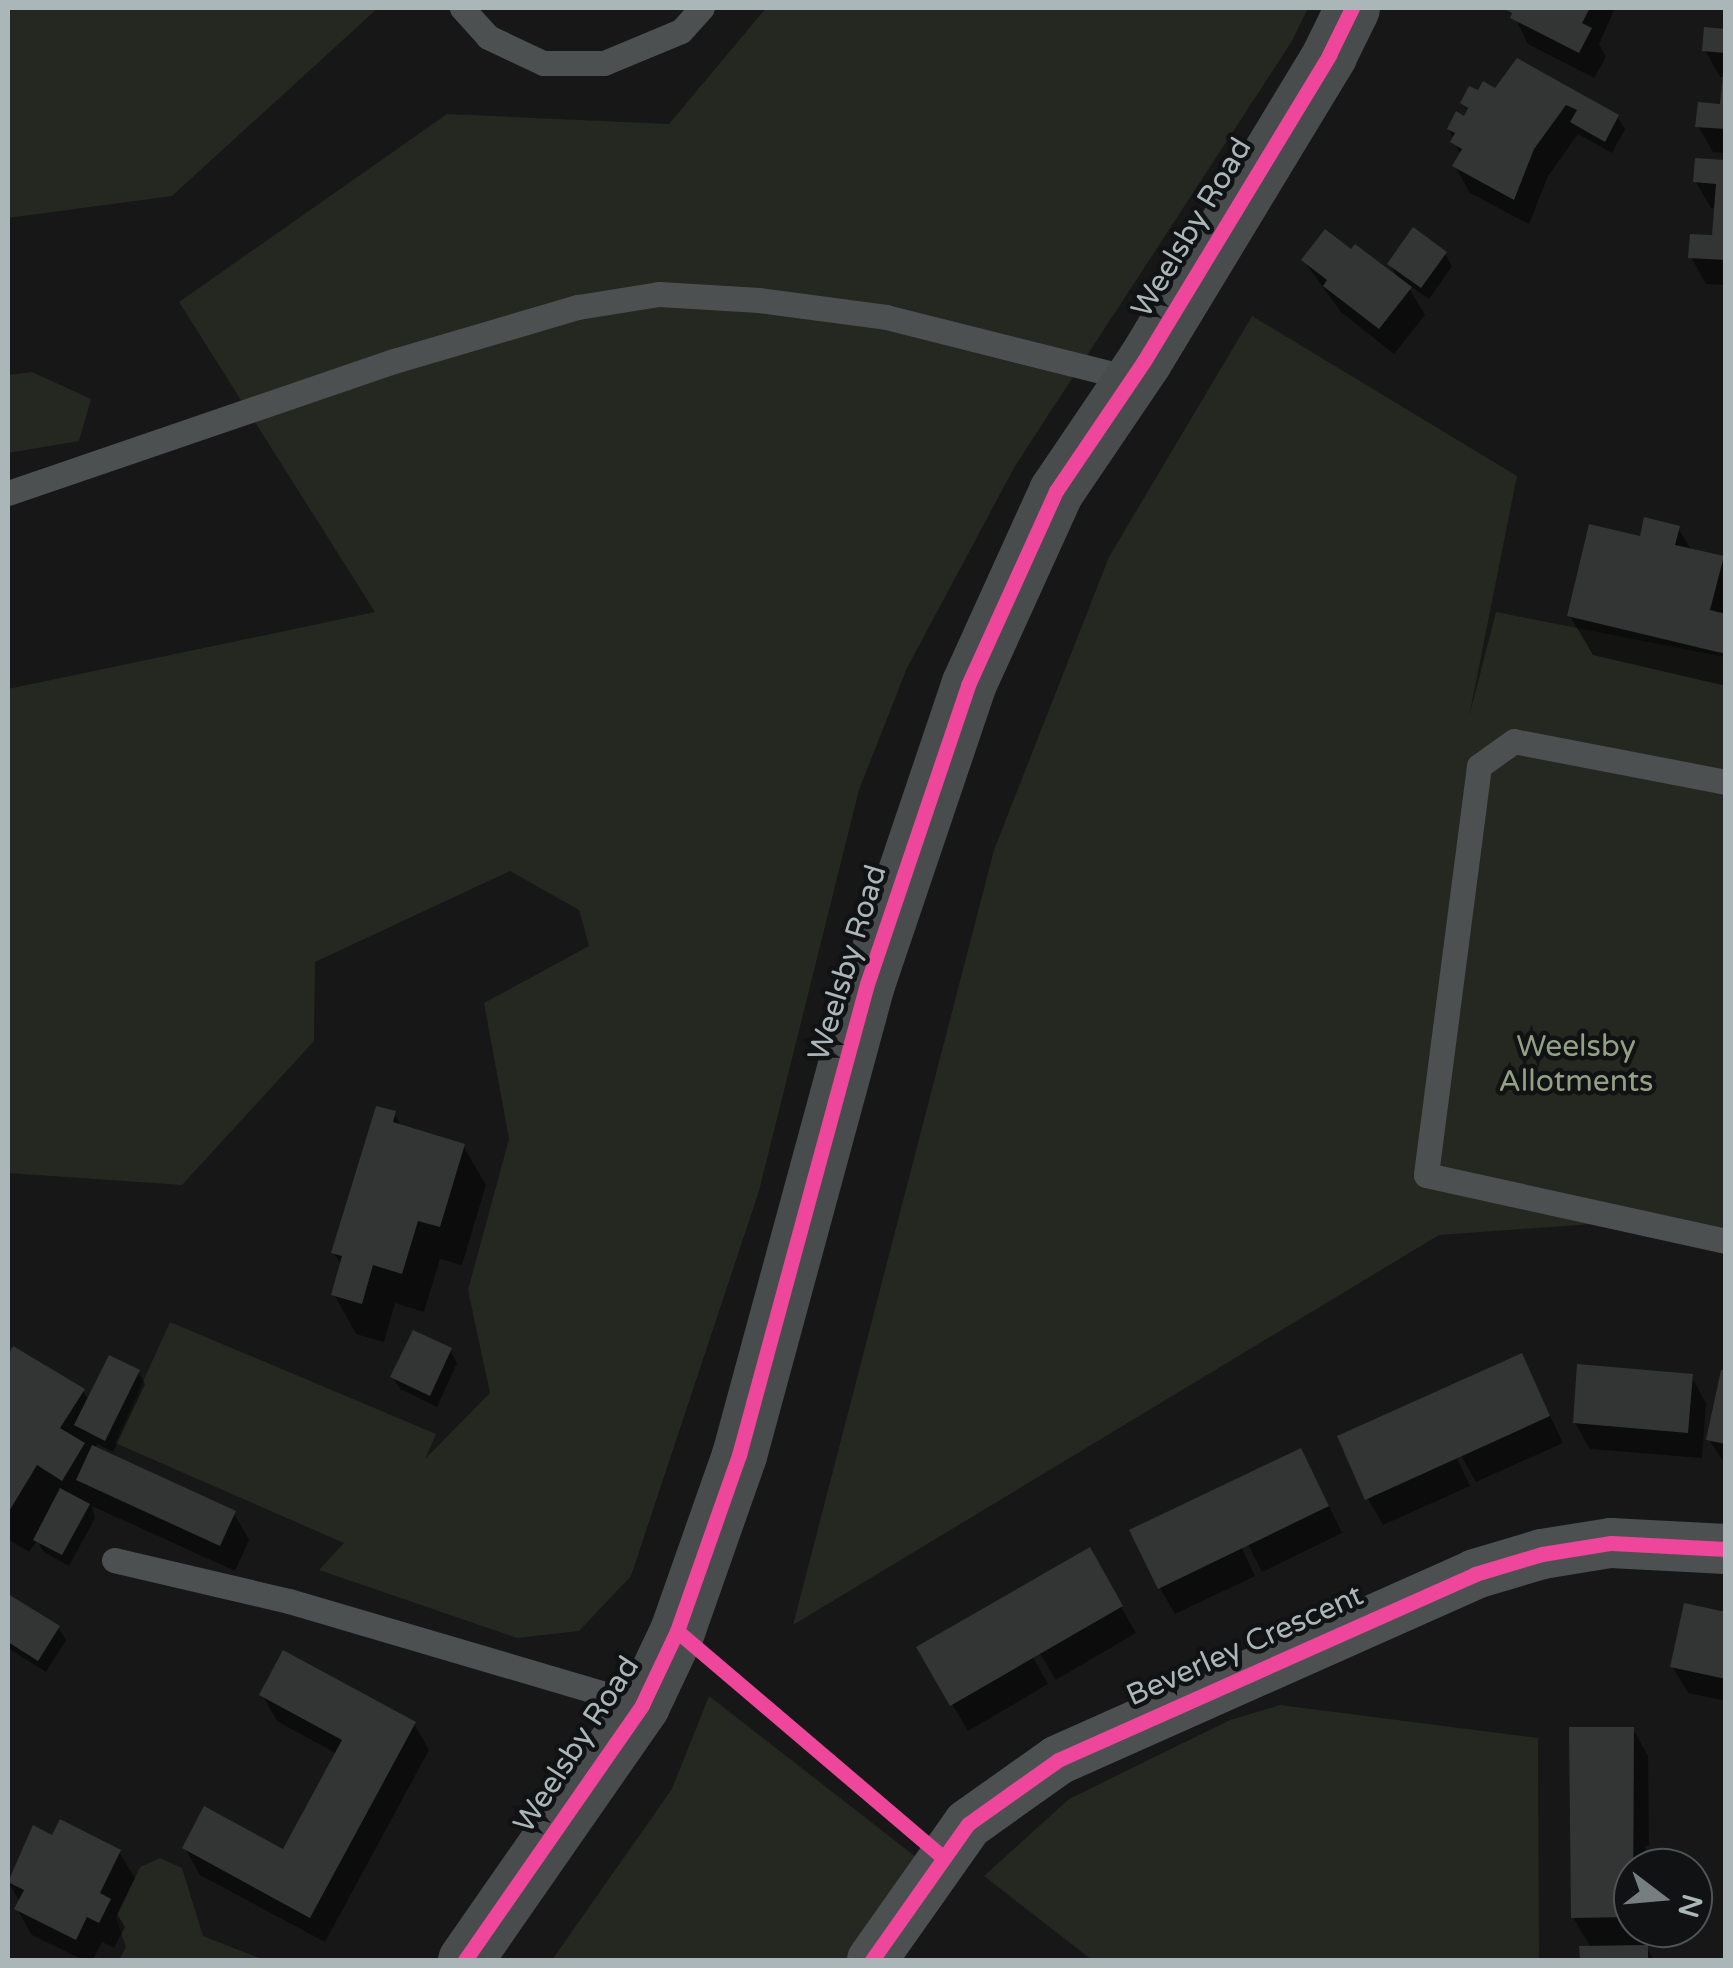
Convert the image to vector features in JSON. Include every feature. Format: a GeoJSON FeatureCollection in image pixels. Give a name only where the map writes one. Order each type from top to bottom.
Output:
{"type":"FeatureCollection","features":[{"type":"Feature","properties":{"kind":"main road","name":"Weelsby Road"},"geometry":{"type":"LineString","coordinates":[[466,1960],[642,1704],[678,1631],[740,1455],[866,984],[968,685],[1056,491],[1133,378],[1329,55],[1352,8]]}},
{"type":"Feature","properties":{"kind":"street","name":"Beverley Crescent"},"geometry":{"type":"LineString","coordinates":[[872,1960],[968,1824],[1058,1760],[1475,1574],[1542,1554],[1611,1544],[1726,1550]]}},
{"type":"Feature","properties":{"kind":"lane"},"geometry":{"type":"LineString","coordinates":[[462,8],[488,37],[542,62],[604,63],[681,31],[702,8]]}},
{"type":"Feature","properties":{"kind":"lane"},"geometry":{"type":"LineString","coordinates":[[8,493],[394,361],[578,308],[659,294],[760,300],[886,316],[1133,378]]}},
{"type":"Feature","properties":{"kind":"lane"},"geometry":{"type":"LineString","coordinates":[[1726,782],[1514,741],[1479,766],[1426,1175],[1726,1241]]}},
{"type":"Feature","properties":{"kind":"lane"},"geometry":{"type":"LineString","coordinates":[[114,1560],[288,1601],[642,1704]]}},
{"type":"Feature","properties":{"kind":"green space"},"geometry":{"type":"Polygon","coordinates":[[[8,8],[378,8],[172,196],[8,218],[8,8]]]}},
{"type":"Feature","properties":{"kind":"green space"},"geometry":{"type":"Polygon","coordinates":[[[766,8],[1308,8],[1292,41],[1015,466],[907,668],[859,790],[759,1191],[631,1576],[579,1631],[517,1638],[319,1570],[344,1543],[115,1443],[170,1322],[436,1434],[425,1459],[490,1393],[468,1290],[509,1139],[484,1003],[589,946],[579,910],[510,871],[315,962],[314,1041],[182,1185],[8,1173],[8,689],[375,612],[179,302],[447,114],[669,124],[766,8]]]}},
{"type":"Feature","properties":{"kind":"green space","name":"Weelsby Allotments"},"geometry":{"type":"Polygon","coordinates":[[[1252,316],[1517,476],[1469,717],[1496,612],[1725,657],[1725,1249],[1606,1223],[1439,1235],[793,1625],[994,850],[1109,557],[1252,316]]]}},
{"type":"Feature","properties":{"kind":"green space"},"geometry":{"type":"Polygon","coordinates":[[[32,372],[91,399],[79,441],[8,453],[8,375],[32,372]]]}},
{"type":"Feature","properties":{"kind":"green space"},"geometry":{"type":"Polygon","coordinates":[[[709,1696],[925,1864],[857,1960],[552,1960],[672,1789],[709,1696]]]}},
{"type":"Feature","properties":{"kind":"green space"},"geometry":{"type":"Polygon","coordinates":[[[1280,1705],[1538,1738],[1539,1960],[1092,1960],[984,1876],[1069,1799],[1230,1720],[1280,1705]]]}},
{"type":"Feature","properties":{"kind":"green space"},"geometry":{"type":"Polygon","coordinates":[[[160,1858],[182,1868],[203,1936],[264,1960],[119,1960],[126,1947],[116,1918],[140,1867],[160,1858]]]}},
{"type":"Feature","properties":{"kind":"building"},"geometry":{"type":"Polygon","coordinates":[[[1503,8],[1590,8],[1582,23],[1592,28],[1579,53],[1510,18],[1512,13],[1503,8]]]}},
{"type":"Feature","properties":{"kind":"building"},"geometry":{"type":"Polygon","coordinates":[[[1704,27],[1726,29],[1726,53],[1702,51],[1704,27]]]}},
{"type":"Feature","properties":{"kind":"building"},"geometry":{"type":"Polygon","coordinates":[[[1517,58],[1619,115],[1605,142],[1570,122],[1577,110],[1566,105],[1534,149],[1514,200],[1452,166],[1462,149],[1450,142],[1455,133],[1447,129],[1456,111],[1464,116],[1468,108],[1460,103],[1469,86],[1478,90],[1483,81],[1495,88],[1517,58]]]}},
{"type":"Feature","properties":{"kind":"building"},"geometry":{"type":"Polygon","coordinates":[[[1723,73],[1726,129],[1695,127],[1698,102],[1720,104],[1723,73]]]}},
{"type":"Feature","properties":{"kind":"building"},"geometry":{"type":"Polygon","coordinates":[[[1695,158],[1726,160],[1726,260],[1688,258],[1690,234],[1712,235],[1716,184],[1693,182],[1695,158]]]}},
{"type":"Feature","properties":{"kind":"building"},"geometry":{"type":"Polygon","coordinates":[[[1413,227],[1447,252],[1421,288],[1387,264],[1413,227]]]}},
{"type":"Feature","properties":{"kind":"building"},"geometry":{"type":"Polygon","coordinates":[[[1325,229],[1351,249],[1355,244],[1412,287],[1379,329],[1323,286],[1327,280],[1301,260],[1325,229]]]}},
{"type":"Feature","properties":{"kind":"building"},"geometry":{"type":"Polygon","coordinates":[[[1644,517],[1680,526],[1675,545],[1724,556],[1710,610],[1726,614],[1726,654],[1567,616],[1589,524],[1640,536],[1644,517]]]}},
{"type":"Feature","properties":{"kind":"building"},"geometry":{"type":"Polygon","coordinates":[[[376,1106],[396,1111],[393,1122],[465,1144],[440,1227],[418,1221],[402,1274],[373,1265],[362,1304],[331,1295],[342,1256],[331,1253],[376,1106]]]}},
{"type":"Feature","properties":{"kind":"building"},"geometry":{"type":"Polygon","coordinates":[[[413,1330],[452,1348],[430,1396],[390,1377],[413,1330]]]}},
{"type":"Feature","properties":{"kind":"building"},"geometry":{"type":"Polygon","coordinates":[[[13,1346],[85,1389],[60,1428],[85,1443],[62,1481],[37,1465],[8,1513],[8,1355],[13,1346]]]}},
{"type":"Feature","properties":{"kind":"building"},"geometry":{"type":"Polygon","coordinates":[[[1522,1353],[1550,1416],[1365,1500],[1337,1436],[1522,1353]]]}},
{"type":"Feature","properties":{"kind":"building"},"geometry":{"type":"Polygon","coordinates":[[[109,1355],[140,1370],[105,1441],[74,1425],[109,1355]]]}},
{"type":"Feature","properties":{"kind":"building"},"geometry":{"type":"Polygon","coordinates":[[[1577,1364],[1693,1374],[1688,1433],[1573,1423],[1577,1364]]]}},
{"type":"Feature","properties":{"kind":"building"},"geometry":{"type":"Polygon","coordinates":[[[1721,1370],[1726,1370],[1726,1444],[1706,1440],[1721,1370]]]}},
{"type":"Feature","properties":{"kind":"building"},"geometry":{"type":"Polygon","coordinates":[[[92,1445],[236,1511],[220,1546],[76,1480],[92,1445]]]}},
{"type":"Feature","properties":{"kind":"building"},"geometry":{"type":"Polygon","coordinates":[[[1301,1448],[1329,1506],[1158,1589],[1129,1530],[1301,1448]]]}},
{"type":"Feature","properties":{"kind":"building"},"geometry":{"type":"Polygon","coordinates":[[[60,1488],[90,1504],[62,1555],[33,1540],[60,1488]]]}},
{"type":"Feature","properties":{"kind":"building"},"geometry":{"type":"Polygon","coordinates":[[[1090,1547],[1123,1606],[950,1706],[916,1647],[1090,1547]]]}},
{"type":"Feature","properties":{"kind":"building"},"geometry":{"type":"Polygon","coordinates":[[[8,1594],[60,1626],[38,1661],[8,1642],[8,1594]]]}},
{"type":"Feature","properties":{"kind":"building"},"geometry":{"type":"Polygon","coordinates":[[[1684,1603],[1726,1612],[1726,1679],[1670,1667],[1684,1603]]]}},
{"type":"Feature","properties":{"kind":"building"},"geometry":{"type":"Polygon","coordinates":[[[283,1650],[416,1722],[310,1918],[182,1848],[204,1806],[283,1849],[342,1740],[259,1695],[283,1650]]]}},
{"type":"Feature","properties":{"kind":"building"},"geometry":{"type":"Polygon","coordinates":[[[1569,1727],[1634,1727],[1633,1848],[1613,1848],[1613,1917],[1571,1918],[1569,1727]]]}},
{"type":"Feature","properties":{"kind":"building"},"geometry":{"type":"Polygon","coordinates":[[[60,1819],[121,1850],[100,1893],[111,1899],[99,1923],[87,1917],[76,1940],[14,1909],[24,1890],[8,1882],[33,1825],[52,1835],[60,1819]]]}},
{"type":"Feature","properties":{"kind":"building"},"geometry":{"type":"Polygon","coordinates":[[[1579,1946],[1648,1948],[1648,1960],[1580,1960],[1579,1946]]]}},
{"type":"Feature","properties":{"kind":"cycle path"},"geometry":{"type":"LineString","coordinates":[[465,1960],[642,1705],[677,1631],[739,1455],[867,984],[968,685],[1056,491],[1144,361],[1329,55],[1352,8]]}},
{"type":"Feature","properties":{"kind":"cycle path"},"geometry":{"type":"LineString","coordinates":[[872,1960],[968,1824],[1058,1760],[1475,1574],[1542,1554],[1611,1543],[1726,1549]]}},
{"type":"Feature","properties":{"kind":"cycle path"},"geometry":{"type":"LineString","coordinates":[[677,1631],[944,1858]]}}]}
